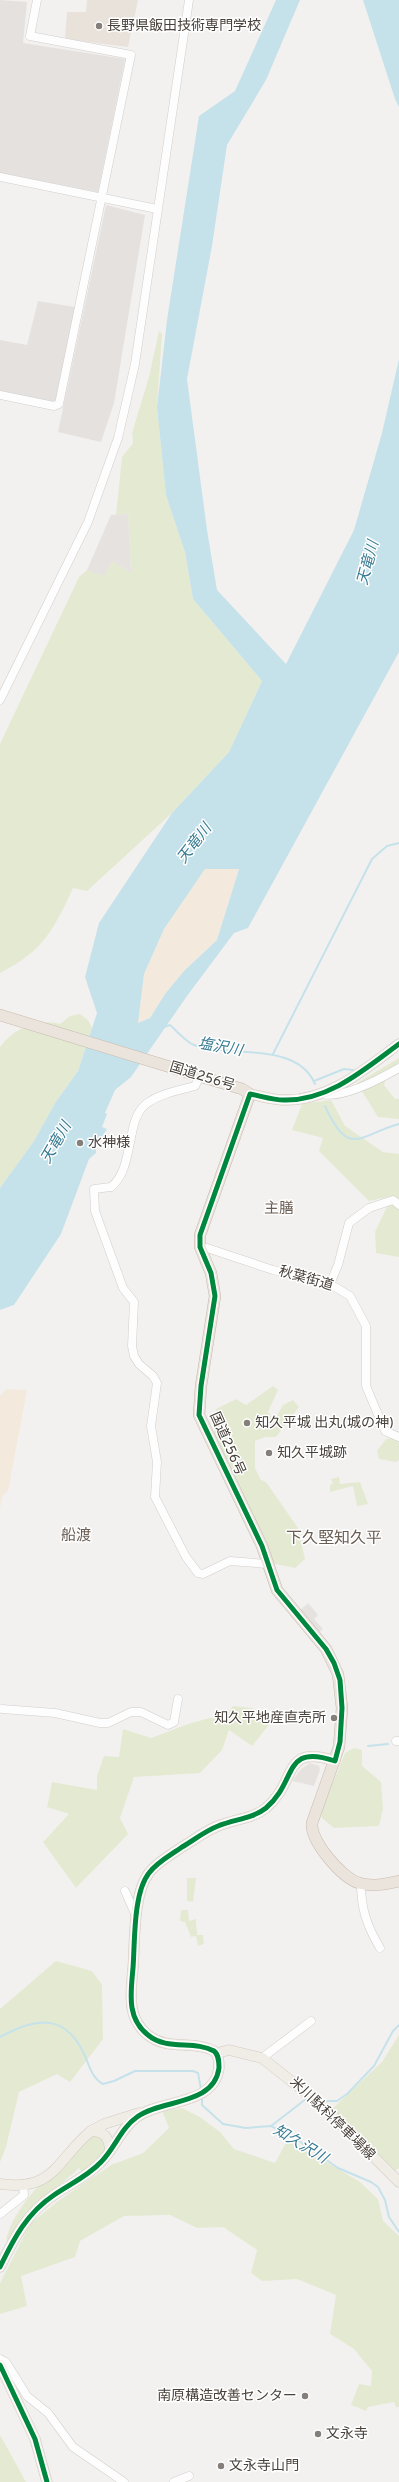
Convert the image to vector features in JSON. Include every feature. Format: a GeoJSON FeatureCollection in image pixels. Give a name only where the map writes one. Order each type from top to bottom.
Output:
{"type":"FeatureCollection","features":[{"type":"Feature","properties":{"kind":"highway","name":"国道256号"},"geometry":{"type":"LineString","coordinates":[[0,1014],[242,1089],[250,1094],[208,1207],[200,1235],[201,1249],[211,1273],[215,1296],[202,1379],[199,1415],[262,1546],[267,1564],[280,1594],[326,1649],[338,1674],[342,1708],[340,1742],[335,1761],[312,1823],[312,1831],[320,1846],[342,1872],[361,1884]]}},
{"type":"Feature","properties":{"kind":"highway"},"geometry":{"type":"LineString","coordinates":[[361,1884],[378,1885],[399,1881]]}},
{"type":"Feature","properties":{"kind":"main road"},"geometry":{"type":"LineString","coordinates":[[250,1094],[283,1100],[322,1094],[361,1072],[399,1044]]}},
{"type":"Feature","properties":{"kind":"main road"},"geometry":{"type":"LineString","coordinates":[[0,2184],[23,2185],[37,2182],[51,2174],[91,2131],[104,2124],[146,2112],[201,2093],[213,2084],[218,2072],[217,2053],[210,2049],[156,2041],[140,2028],[134,2017],[130,1996],[137,1917],[144,1881],[148,1873],[165,1858],[217,1826],[251,1817],[261,1812],[277,1797],[293,1767],[304,1756],[318,1755],[335,1761]]}},
{"type":"Feature","properties":{"kind":"main road","name":"米川駄科停車場線"},"geometry":{"type":"LineString","coordinates":[[217,2053],[229,2050],[262,2058],[324,2107],[399,2182]]}},
{"type":"Feature","properties":{"kind":"main road"},"geometry":{"type":"LineString","coordinates":[[0,2267],[23,2223],[30,2215],[55,2194],[92,2171],[129,2124],[146,2112]]}},
{"type":"Feature","properties":{"kind":"main road"},"geometry":{"type":"LineString","coordinates":[[91,2131],[100,2131],[105,2135],[110,2150]]}},
{"type":"Feature","properties":{"kind":"main road"},"geometry":{"type":"LineString","coordinates":[[0,2365],[35,2439],[47,2482]]}},
{"type":"Feature","properties":{"kind":"street"},"geometry":{"type":"LineString","coordinates":[[0,396],[54,406],[59,404],[131,55],[30,36],[37,0]]}},
{"type":"Feature","properties":{"kind":"street"},"geometry":{"type":"LineString","coordinates":[[0,700],[88,522],[118,438],[135,364],[189,0]]}},
{"type":"Feature","properties":{"kind":"street"},"geometry":{"type":"LineString","coordinates":[[0,177],[157,209]]}},
{"type":"Feature","properties":{"kind":"street"},"geometry":{"type":"LineString","coordinates":[[322,1094],[330,1096],[362,1086],[399,1068]]}},
{"type":"Feature","properties":{"kind":"street"},"geometry":{"type":"LineString","coordinates":[[200,1076],[195,1086],[156,1098],[140,1110],[126,1160],[117,1182],[111,1186],[94,1189],[95,1211],[123,1288],[134,1302],[132,1346],[134,1356],[139,1364],[153,1376],[157,1383],[151,1426],[156,1462],[155,1497],[159,1508],[186,1557],[198,1573],[203,1574],[230,1561],[267,1564]]}},
{"type":"Feature","properties":{"kind":"street"},"geometry":{"type":"LineString","coordinates":[[330,1284],[338,1265],[349,1223],[358,1215],[381,1203],[393,1200],[399,1205]]}},
{"type":"Feature","properties":{"kind":"street","name":"秋葉街道"},"geometry":{"type":"LineString","coordinates":[[201,1249],[207,1248],[273,1270],[330,1284],[350,1296],[362,1317],[367,1348],[366,1386],[385,1431],[399,1437]]}},
{"type":"Feature","properties":{"kind":"street"},"geometry":{"type":"LineString","coordinates":[[2,1709],[55,1713],[100,1723],[108,1723],[131,1712],[140,1712],[168,1725],[174,1722],[178,1699]]}},
{"type":"Feature","properties":{"kind":"street"},"geometry":{"type":"LineString","coordinates":[[361,1884],[361,1904],[367,1926],[380,1948]]}},
{"type":"Feature","properties":{"kind":"street"},"geometry":{"type":"LineString","coordinates":[[125,1891],[129,1896],[134,1915],[137,1917]]}},
{"type":"Feature","properties":{"kind":"street"},"geometry":{"type":"LineString","coordinates":[[262,2058],[311,2021]]}},
{"type":"Feature","properties":{"kind":"street"},"geometry":{"type":"LineString","coordinates":[[0,2214],[24,2195],[23,2185]]}},
{"type":"Feature","properties":{"kind":"street"},"geometry":{"type":"LineString","coordinates":[[0,2359],[6,2362],[27,2396],[48,2413],[73,2446],[123,2481],[131,2482]]}},
{"type":"Feature","properties":{"kind":"street"},"geometry":{"type":"LineString","coordinates":[[174,2482],[189,2476]]}},
{"type":"Feature","properties":{"kind":"shaded area"},"geometry":{"type":"Polygon","coordinates":[[[0,0],[27,2],[23,43],[125,59],[98,192],[0,173],[0,0]]]}},
{"type":"Feature","properties":{"kind":"shaded area","name":"長野県飯田技術専門学校"},"geometry":{"type":"Polygon","coordinates":[[[87,0],[138,0],[128,47],[65,39],[67,12],[86,12],[87,0]]]}},
{"type":"Feature","properties":{"kind":"shaded area"},"geometry":{"type":"Polygon","coordinates":[[[106,205],[145,215],[114,403],[101,442],[58,432],[106,205]]]}},
{"type":"Feature","properties":{"kind":"shaded area"},"geometry":{"type":"Polygon","coordinates":[[[38,301],[75,307],[55,403],[0,392],[0,340],[27,345],[38,301]]]}},
{"type":"Feature","properties":{"kind":"shaded area"},"geometry":{"type":"Polygon","coordinates":[[[128,514],[131,573],[112,561],[104,576],[87,570],[111,515],[128,514]]]}},
{"type":"Feature","properties":{"kind":"shaded area"},"geometry":{"type":"Polygon","coordinates":[[[308,1603],[318,1615],[314,1619],[323,1629],[315,1636],[296,1614],[308,1603]]]}},
{"type":"Feature","properties":{"kind":"shaded area"},"geometry":{"type":"Polygon","coordinates":[[[310,1763],[319,1766],[320,1770],[314,1786],[292,1781],[301,1769],[310,1763]]]}},
{"type":"Feature","properties":{"kind":"green space"},"geometry":{"type":"Polygon","coordinates":[[[159,331],[162,334],[157,407],[166,494],[185,552],[193,599],[262,681],[229,752],[172,813],[87,891],[73,888],[53,928],[37,948],[26,957],[0,973],[0,744],[79,577],[87,570],[104,575],[112,561],[131,573],[128,514],[116,515],[122,457],[133,443],[132,433],[149,377],[159,331]]]}},
{"type":"Feature","properties":{"kind":"green space"},"geometry":{"type":"Polygon","coordinates":[[[80,1014],[88,1020],[92,1028],[78,1071],[55,1103],[34,1141],[0,1188],[0,1047],[12,1035],[27,1026],[43,1022],[60,1024],[70,1016],[80,1014]]]}},
{"type":"Feature","properties":{"kind":"green space"},"geometry":{"type":"Polygon","coordinates":[[[399,1058],[399,1063],[388,1070],[384,1085],[395,1099],[399,1099],[399,1119],[378,1117],[357,1083],[399,1058]]]}},
{"type":"Feature","properties":{"kind":"green space"},"geometry":{"type":"Polygon","coordinates":[[[331,1100],[345,1126],[383,1152],[399,1154],[399,1257],[376,1253],[375,1232],[392,1196],[369,1201],[319,1151],[323,1138],[292,1130],[302,1104],[331,1100]]]}},
{"type":"Feature","properties":{"kind":"green space"},"geometry":{"type":"Polygon","coordinates":[[[273,1386],[278,1390],[268,1412],[274,1421],[283,1405],[293,1400],[299,1407],[276,1437],[265,1437],[255,1441],[255,1468],[261,1480],[266,1482],[298,1528],[305,1559],[295,1568],[270,1563],[214,1434],[216,1409],[236,1399],[246,1405],[273,1386]]]}},
{"type":"Feature","properties":{"kind":"green space"},"geometry":{"type":"Polygon","coordinates":[[[394,1438],[399,1440],[399,1460],[396,1462],[379,1459],[377,1451],[386,1439],[394,1438]]]}},
{"type":"Feature","properties":{"kind":"green space"},"geometry":{"type":"Polygon","coordinates":[[[339,1477],[340,1484],[360,1482],[368,1504],[357,1506],[353,1486],[330,1492],[330,1485],[333,1484],[331,1479],[339,1477]]]}},
{"type":"Feature","properties":{"kind":"green space"},"geometry":{"type":"Polygon","coordinates":[[[233,1706],[252,1708],[269,1725],[252,1746],[229,1730],[222,1750],[200,1773],[134,1777],[120,1818],[128,1834],[76,1888],[43,1842],[69,1814],[47,1807],[52,1782],[97,1790],[97,1776],[104,1756],[119,1757],[123,1729],[151,1738],[191,1723],[210,1718],[225,1717],[233,1706]]]}},
{"type":"Feature","properties":{"kind":"green space"},"geometry":{"type":"Polygon","coordinates":[[[354,1748],[362,1750],[362,1766],[381,1782],[383,1809],[379,1826],[334,1828],[322,1818],[321,1812],[345,1753],[354,1748]]]}},
{"type":"Feature","properties":{"kind":"green space"},"geometry":{"type":"Polygon","coordinates":[[[187,1878],[196,1878],[193,1902],[187,1901],[187,1878]]]}},
{"type":"Feature","properties":{"kind":"green space"},"geometry":{"type":"Polygon","coordinates":[[[181,1910],[188,1910],[189,1921],[196,1919],[197,1935],[203,1935],[204,1944],[198,1946],[196,1936],[191,1937],[185,1922],[180,1921],[181,1910]]]}},
{"type":"Feature","properties":{"kind":"green space"},"geometry":{"type":"Polygon","coordinates":[[[56,1961],[92,1971],[102,1985],[103,2039],[70,2082],[57,2074],[19,2092],[6,2147],[0,2162],[0,2009],[56,1961]]]}},
{"type":"Feature","properties":{"kind":"green space"},"geometry":{"type":"Polygon","coordinates":[[[399,2035],[399,2168],[395,2171],[332,2109],[382,2062],[399,2035]]]}},
{"type":"Feature","properties":{"kind":"green space"},"geometry":{"type":"Polygon","coordinates":[[[182,2108],[200,2117],[220,2132],[234,2149],[275,2163],[288,2139],[360,2182],[378,2199],[383,2221],[399,2236],[399,2407],[396,2407],[394,2402],[368,2407],[366,2411],[351,2405],[359,2384],[371,2386],[372,2371],[354,2349],[330,2334],[336,2295],[297,2279],[262,2281],[251,2273],[257,2250],[223,2227],[197,2228],[170,2215],[124,2216],[80,2241],[75,2257],[21,2276],[27,2306],[0,2314],[0,2283],[30,2224],[58,2201],[111,2165],[143,2153],[169,2128],[162,2111],[182,2108]]]}},
{"type":"Feature","properties":{"kind":"green space"},"geometry":{"type":"Polygon","coordinates":[[[93,2135],[102,2137],[106,2150],[82,2172],[79,2168],[40,2201],[23,2218],[8,2240],[6,2239],[19,2210],[29,2197],[63,2161],[86,2139],[93,2135]]]}},
{"type":"Feature","properties":{"kind":"green space"},"geometry":{"type":"Polygon","coordinates":[[[0,2435],[26,2482],[0,2482],[0,2435]]]}},
{"type":"Feature","properties":{"kind":"sand"},"geometry":{"type":"Polygon","coordinates":[[[205,869],[239,869],[217,940],[184,971],[165,994],[150,1018],[138,1023],[144,974],[164,929],[205,869]]]}},
{"type":"Feature","properties":{"kind":"sand"},"geometry":{"type":"Polygon","coordinates":[[[6,1389],[27,1390],[8,1491],[2,1496],[0,1509],[0,1396],[6,1389]]]}},
{"type":"Feature","properties":{"kind":"water","name":"天竜川"},"geometry":{"type":"Polygon","coordinates":[[[276,0],[300,0],[266,80],[227,145],[212,246],[187,379],[207,530],[217,590],[286,664],[354,530],[382,433],[399,359],[399,652],[248,928],[234,933],[187,996],[131,1077],[115,1090],[105,1113],[107,1114],[102,1127],[107,1129],[96,1147],[96,1153],[89,1159],[61,1234],[14,1305],[0,1310],[0,1188],[34,1141],[55,1103],[78,1071],[97,1013],[85,977],[99,923],[172,813],[229,752],[262,681],[193,599],[185,552],[166,495],[157,407],[167,320],[199,116],[235,91],[276,0]],[[205,869],[164,929],[144,974],[138,1023],[150,1018],[165,994],[184,971],[217,940],[239,869],[205,869]]]}},
{"type":"Feature","properties":{"kind":"water"},"geometry":{"type":"Polygon","coordinates":[[[363,0],[399,0],[399,107],[395,99],[363,0]]]}},
{"type":"Feature","properties":{"kind":"waterway"},"geometry":{"type":"LineString","coordinates":[[273,1054],[372,859],[387,846],[399,843]]}},
{"type":"Feature","properties":{"kind":"waterway","name":"塩沢川"},"geometry":{"type":"LineString","coordinates":[[164,1027],[170,1025],[191,1044],[209,1049],[262,1053],[279,1056],[294,1062],[306,1071],[315,1084]]}},
{"type":"Feature","properties":{"kind":"waterway"},"geometry":{"type":"LineString","coordinates":[[314,1081],[344,1069],[353,1070]]}},
{"type":"Feature","properties":{"kind":"waterway","name":"塩沢川"},"geometry":{"type":"LineString","coordinates":[[325,1106],[333,1122],[341,1133],[348,1138],[356,1139],[364,1137],[399,1124]]}},
{"type":"Feature","properties":{"kind":"waterway"},"geometry":{"type":"LineString","coordinates":[[368,1746],[388,1744]]}},
{"type":"Feature","properties":{"kind":"waterway","name":"知久沢川"},"geometry":{"type":"LineString","coordinates":[[0,2037],[26,2025],[49,2023],[60,2026],[69,2032],[77,2042],[96,2079],[103,2084],[114,2081],[135,2071],[193,2071],[198,2073],[201,2089]]}},
{"type":"Feature","properties":{"kind":"waterway"},"geometry":{"type":"LineString","coordinates":[[323,2101],[337,2101],[347,2094],[374,2066],[393,2031],[399,2025]]}},
{"type":"Feature","properties":{"kind":"waterway","name":"知久沢川"},"geometry":{"type":"LineString","coordinates":[[202,2098],[202,2105],[223,2124],[246,2128],[271,2126],[299,2141],[338,2168],[371,2182],[378,2187],[385,2200],[389,2217],[399,2232]]}},
{"type":"Feature","properties":{"kind":"waterway"},"geometry":{"type":"LineString","coordinates":[[271,2126],[306,2099]]}},
{"type":"Feature","properties":{"kind":"cycle path"},"geometry":{"type":"LineString","coordinates":[[0,2267],[16,2236],[36,2210],[54,2195],[85,2176],[96,2167],[110,2151],[122,2132],[131,2122],[147,2111],[197,2095],[207,2089],[215,2080],[219,2063],[218,2057],[214,2051],[198,2046],[164,2043],[155,2040],[141,2028],[133,2013],[131,1995],[137,1905],[144,1882],[149,1873],[164,1859],[209,1830],[261,1812],[276,1797],[298,1761],[306,1757],[318,1757],[335,1761],[340,1742],[342,1708],[340,1680],[334,1663],[326,1649],[277,1590],[262,1546],[199,1415],[201,1386],[215,1296],[211,1273],[200,1247],[200,1235],[250,1094],[271,1099],[284,1100],[300,1099],[316,1095],[346,1082],[399,1044]]}},
{"type":"Feature","properties":{"kind":"cycle path"},"geometry":{"type":"LineString","coordinates":[[0,2365],[35,2439],[47,2482]]}},
{"type":"Feature","properties":{"kind":"place","name":"長野県飯田技術専門学校"},"geometry":{"type":"Point","coordinates":[99,26]}},
{"type":"Feature","properties":{"kind":"place","name":"水神様"},"geometry":{"type":"Point","coordinates":[80,1143]}},
{"type":"Feature","properties":{"kind":"place","name":"知久平城 出丸(城の神)"},"geometry":{"type":"Point","coordinates":[247,1423]}},
{"type":"Feature","properties":{"kind":"place","name":"知久平城跡"},"geometry":{"type":"Point","coordinates":[269,1453]}},
{"type":"Feature","properties":{"kind":"place","name":"知久平地産直売所"},"geometry":{"type":"Point","coordinates":[334,1718]}},
{"type":"Feature","properties":{"kind":"place","name":"南原構造改善センター"},"geometry":{"type":"Point","coordinates":[305,2396]}},
{"type":"Feature","properties":{"kind":"place","name":"文永寺"},"geometry":{"type":"Point","coordinates":[318,2434]}},
{"type":"Feature","properties":{"kind":"place","name":"文永寺山門"},"geometry":{"type":"Point","coordinates":[221,2466]}},
{"type":"Feature","properties":{"kind":"district","name":"主膳"},"geometry":{"type":"Point","coordinates":[279,1209]}},
{"type":"Feature","properties":{"kind":"district","name":"船渡"},"geometry":{"type":"Point","coordinates":[76,1536]}},
{"type":"Feature","properties":{"kind":"district","name":"下久堅知久平"},"geometry":{"type":"Point","coordinates":[334,1539]}}]}
